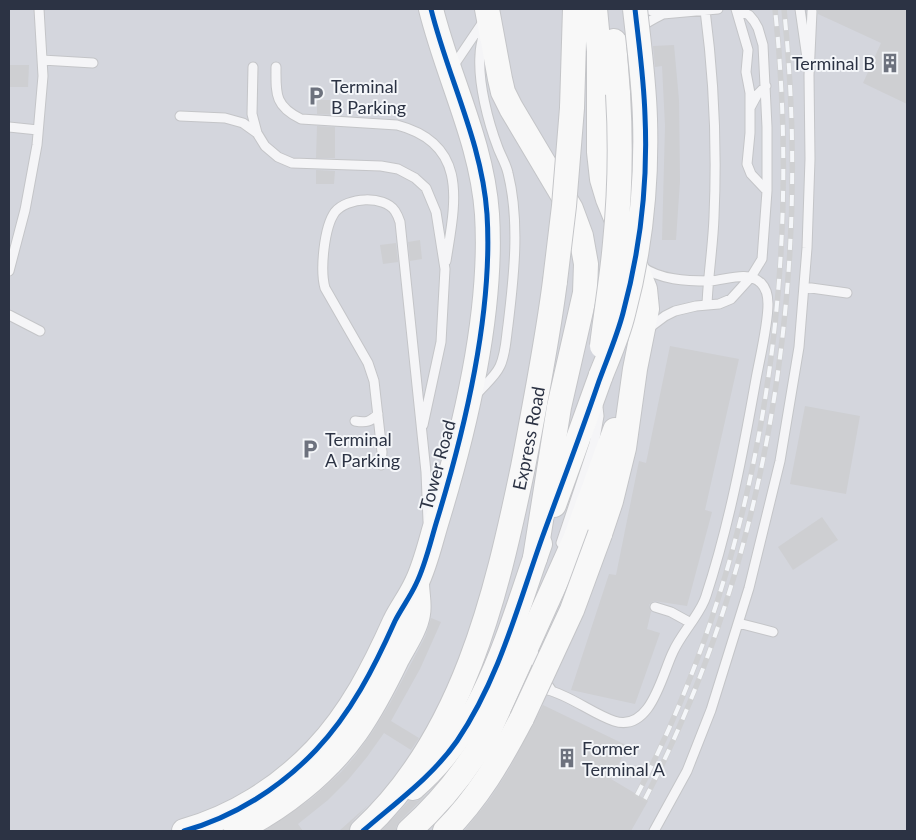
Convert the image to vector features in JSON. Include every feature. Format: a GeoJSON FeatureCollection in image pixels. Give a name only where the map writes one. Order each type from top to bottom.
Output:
{"type":"FeatureCollection","features":[{"type":"Feature","properties":{"kind":"street","name":"Tower Road"},"geometry":{"type":"LineString","coordinates":[[184,831],[226,815],[260,797],[297,769],[317,750],[352,705],[377,660],[396,618],[417,583],[451,474],[482,319],[488,253],[487,216],[484,187],[475,146],[467,118],[449,72],[431,9]]}},
{"type":"Feature","properties":{"kind":"street","name":"Express Road"},"geometry":{"type":"LineString","coordinates":[[363,831],[393,799],[424,754],[453,703],[471,660],[493,592],[514,508],[541,375],[556,281],[572,108],[575,9]]}},
{"type":"Feature","properties":{"kind":"street"},"geometry":{"type":"LineString","coordinates":[[445,831],[482,788],[518,726],[572,610],[611,501],[624,448],[635,369],[647,309],[647,299],[633,258],[608,199],[600,170],[600,68],[595,9]]}},
{"type":"Feature","properties":{"kind":"street"},"geometry":{"type":"LineString","coordinates":[[599,382],[618,204],[620,126],[611,9]]}},
{"type":"Feature","properties":{"kind":"street"},"geometry":{"type":"LineString","coordinates":[[511,688],[514,622],[546,558],[599,382],[619,329],[633,271],[643,199],[645,117],[635,9]]}},
{"type":"Feature","properties":{"kind":"street"},"geometry":{"type":"LineString","coordinates":[[489,11],[503,92],[571,209],[581,236],[586,264],[584,293],[559,407],[546,558]]}},
{"type":"Feature","properties":{"kind":"street"},"geometry":{"type":"LineString","coordinates":[[409,831],[436,804],[464,771],[487,735],[511,688],[532,634],[584,517],[635,369]]}},
{"type":"Feature","properties":{"kind":"street","name":"Tower Road"},"geometry":{"type":"LineString","coordinates":[[236,831],[258,820],[309,782],[329,763],[354,734],[391,673],[418,614],[417,583]]}},
{"type":"Feature","properties":{"kind":"street"},"geometry":{"type":"LineString","coordinates":[[363,831],[417,785],[447,753],[472,716],[511,688]]}},
{"type":"Feature","properties":{"kind":"lane"},"geometry":{"type":"LineString","coordinates":[[9,271],[11,256],[25,210],[38,130],[43,76],[40,9]]}},
{"type":"Feature","properties":{"kind":"lane"},"geometry":{"type":"LineString","coordinates":[[645,9],[663,14],[718,9]]}},
{"type":"Feature","properties":{"kind":"lane"},"geometry":{"type":"LineString","coordinates":[[643,334],[657,322],[675,312],[719,304],[731,299],[751,277],[762,259],[767,191],[768,127],[763,45],[758,28],[748,15],[736,9]]}},
{"type":"Feature","properties":{"kind":"lane"},"geometry":{"type":"LineString","coordinates":[[736,9],[748,50],[746,72],[750,93],[748,164],[751,174],[767,191]]}},
{"type":"Feature","properties":{"kind":"lane"},"geometry":{"type":"LineString","coordinates":[[800,9],[809,75]]}},
{"type":"Feature","properties":{"kind":"lane"},"geometry":{"type":"LineString","coordinates":[[705,10],[711,62],[715,167],[714,220],[707,305]]}},
{"type":"Feature","properties":{"kind":"lane"},"geometry":{"type":"LineString","coordinates":[[449,72],[489,11]]}},
{"type":"Feature","properties":{"kind":"lane"},"geometry":{"type":"LineString","coordinates":[[466,406],[496,372],[503,360],[513,264],[514,227],[510,184],[490,124],[480,69],[480,54],[489,11]]}},
{"type":"Feature","properties":{"kind":"lane"},"geometry":{"type":"LineString","coordinates":[[654,831],[697,748],[717,691],[767,518],[780,461],[799,347],[804,287],[810,189],[809,75],[812,12]]}},
{"type":"Feature","properties":{"kind":"lane"},"geometry":{"type":"LineString","coordinates":[[615,59],[623,44],[633,32],[663,14]]}},
{"type":"Feature","properties":{"kind":"lane"},"geometry":{"type":"LineString","coordinates":[[42,60],[93,62]]}},
{"type":"Feature","properties":{"kind":"lane"},"geometry":{"type":"LineString","coordinates":[[254,67],[252,114],[257,133],[265,146],[278,157],[292,163],[380,166],[398,169],[415,178],[426,188],[436,212],[445,269]]}},
{"type":"Feature","properties":{"kind":"lane"},"geometry":{"type":"LineString","coordinates":[[276,67],[277,97],[281,105],[290,114],[301,119],[397,125],[424,135],[444,156],[454,182],[454,210],[445,269],[442,342],[422,433]]}},
{"type":"Feature","properties":{"kind":"lane"},"geometry":{"type":"LineString","coordinates":[[750,108],[757,94],[766,86]]}},
{"type":"Feature","properties":{"kind":"lane"},"geometry":{"type":"LineString","coordinates":[[180,116],[225,118],[243,123],[257,133]]}},
{"type":"Feature","properties":{"kind":"lane"},"geometry":{"type":"LineString","coordinates":[[9,127],[38,130]]}},
{"type":"Feature","properties":{"kind":"lane"},"geometry":{"type":"LineString","coordinates":[[382,465],[374,381],[368,364],[325,288],[322,278],[326,235],[330,220],[337,210],[347,203],[370,200],[384,202],[395,211],[400,222],[426,472],[429,544]]}},
{"type":"Feature","properties":{"kind":"lane"},"geometry":{"type":"LineString","coordinates":[[511,688],[552,691],[613,720],[626,722],[633,720],[651,706],[673,651],[706,598],[726,527],[743,448],[768,310],[765,289],[761,283],[751,277],[708,281],[667,278],[643,268],[633,258]]}},
{"type":"Feature","properties":{"kind":"lane"},"geometry":{"type":"LineString","coordinates":[[804,287],[847,293]]}},
{"type":"Feature","properties":{"kind":"lane"},"geometry":{"type":"LineString","coordinates":[[9,315],[40,331]]}},
{"type":"Feature","properties":{"kind":"lane"},"geometry":{"type":"LineString","coordinates":[[560,549],[596,435],[599,382]]}},
{"type":"Feature","properties":{"kind":"lane"},"geometry":{"type":"LineString","coordinates":[[355,421],[365,423],[378,414]]}},
{"type":"Feature","properties":{"kind":"lane"},"geometry":{"type":"LineString","coordinates":[[546,558],[532,634],[532,645],[538,671],[552,691]]}},
{"type":"Feature","properties":{"kind":"lane"},"geometry":{"type":"LineString","coordinates":[[655,607],[671,612],[692,623]]}},
{"type":"Feature","properties":{"kind":"lane"},"geometry":{"type":"LineString","coordinates":[[738,623],[773,632]]}},
{"type":"Feature","properties":{"kind":"shaded area"},"geometry":{"type":"Polygon","coordinates":[[[9,9],[907,9],[907,831],[9,831],[9,9]]]}},
{"type":"Feature","properties":{"kind":"building","name":"Terminal B"},"geometry":{"type":"Polygon","coordinates":[[[818,9],[907,9],[907,104],[863,83],[881,43],[818,14],[818,9]]]}},
{"type":"Feature","properties":{"kind":"building"},"geometry":{"type":"Polygon","coordinates":[[[674,45],[679,100],[680,181],[676,240],[662,240],[665,126],[662,66],[655,67],[653,46],[674,45]]]}},
{"type":"Feature","properties":{"kind":"building"},"geometry":{"type":"Polygon","coordinates":[[[9,65],[29,65],[28,87],[9,87],[9,65]]]}},
{"type":"Feature","properties":{"kind":"building"},"geometry":{"type":"Polygon","coordinates":[[[317,100],[336,100],[336,115],[317,114],[317,100]]]}},
{"type":"Feature","properties":{"kind":"building"},"geometry":{"type":"Polygon","coordinates":[[[317,126],[335,127],[335,158],[316,158],[317,126]]]}},
{"type":"Feature","properties":{"kind":"building"},"geometry":{"type":"Polygon","coordinates":[[[316,170],[335,171],[334,184],[316,184],[316,170]]]}},
{"type":"Feature","properties":{"kind":"building"},"geometry":{"type":"Polygon","coordinates":[[[420,240],[422,259],[410,261],[408,242],[420,240]]]}},
{"type":"Feature","properties":{"kind":"building"},"geometry":{"type":"Polygon","coordinates":[[[396,243],[398,262],[383,264],[380,245],[396,243]]]}},
{"type":"Feature","properties":{"kind":"building"},"geometry":{"type":"Polygon","coordinates":[[[670,346],[739,359],[705,510],[712,512],[687,606],[654,601],[649,605],[651,612],[647,629],[660,633],[635,704],[571,690],[609,574],[616,575],[639,461],[646,463],[670,346]]]}},
{"type":"Feature","properties":{"kind":"building"},"geometry":{"type":"Polygon","coordinates":[[[805,406],[860,416],[846,494],[790,484],[805,406]]]}},
{"type":"Feature","properties":{"kind":"building"},"geometry":{"type":"Polygon","coordinates":[[[822,517],[838,540],[793,570],[778,547],[822,517]]]}},
{"type":"Feature","properties":{"kind":"building"},"geometry":{"type":"Polygon","coordinates":[[[431,618],[441,622],[420,669],[391,721],[419,738],[411,750],[384,733],[348,780],[328,800],[298,824],[303,831],[264,831],[311,799],[341,772],[355,756],[390,703],[425,637],[431,618]]]}},
{"type":"Feature","properties":{"kind":"building","name":"Former Terminal A"},"geometry":{"type":"Polygon","coordinates":[[[543,705],[628,746],[611,779],[648,801],[631,831],[464,831],[489,800],[508,771],[543,705]]]}},
{"type":"Feature","properties":{"kind":"building"},"geometry":{"type":"Polygon","coordinates":[[[428,793],[400,821],[396,831],[381,831],[409,801],[417,801],[428,793]]]}},
{"type":"Feature","properties":{"kind":"building"},"geometry":{"type":"Polygon","coordinates":[[[368,805],[352,822],[349,831],[339,831],[368,805]]]}},
{"type":"Feature","properties":{"kind":"railway"},"geometry":{"type":"LineString","coordinates":[[637,795],[680,704],[715,609],[743,511],[763,412],[776,311],[783,210],[782,109],[775,9]]}},
{"type":"Feature","properties":{"kind":"railway"},"geometry":{"type":"LineString","coordinates":[[645,799],[688,707],[723,612],[751,514],[772,414],[785,313],[792,211],[791,110],[784,9]]}},
{"type":"Feature","properties":{"kind":"cycle path"},"geometry":{"type":"LineString","coordinates":[[184,831],[221,818],[272,789],[302,764],[329,736],[351,705],[370,673],[423,568],[458,444],[475,367],[482,328],[488,251],[487,214],[479,161],[431,9]]}},
{"type":"Feature","properties":{"kind":"cycle path"},"geometry":{"type":"LineString","coordinates":[[363,831],[413,789],[436,766],[457,741],[472,717],[496,668],[506,642],[618,330],[634,265],[644,191],[646,141],[644,89],[635,9]]}},
{"type":"Feature","properties":{"kind":"place","name":"Terminal B"},"geometry":{"type":"Point","coordinates":[890,63]}},
{"type":"Feature","properties":{"kind":"place","name":"Terminal B Parking"},"geometry":{"type":"Point","coordinates":[316,96]}},
{"type":"Feature","properties":{"kind":"place","name":"Terminal A Parking"},"geometry":{"type":"Point","coordinates":[310,449]}},
{"type":"Feature","properties":{"kind":"place","name":"Former Terminal A"},"geometry":{"type":"Point","coordinates":[567,758]}}]}
